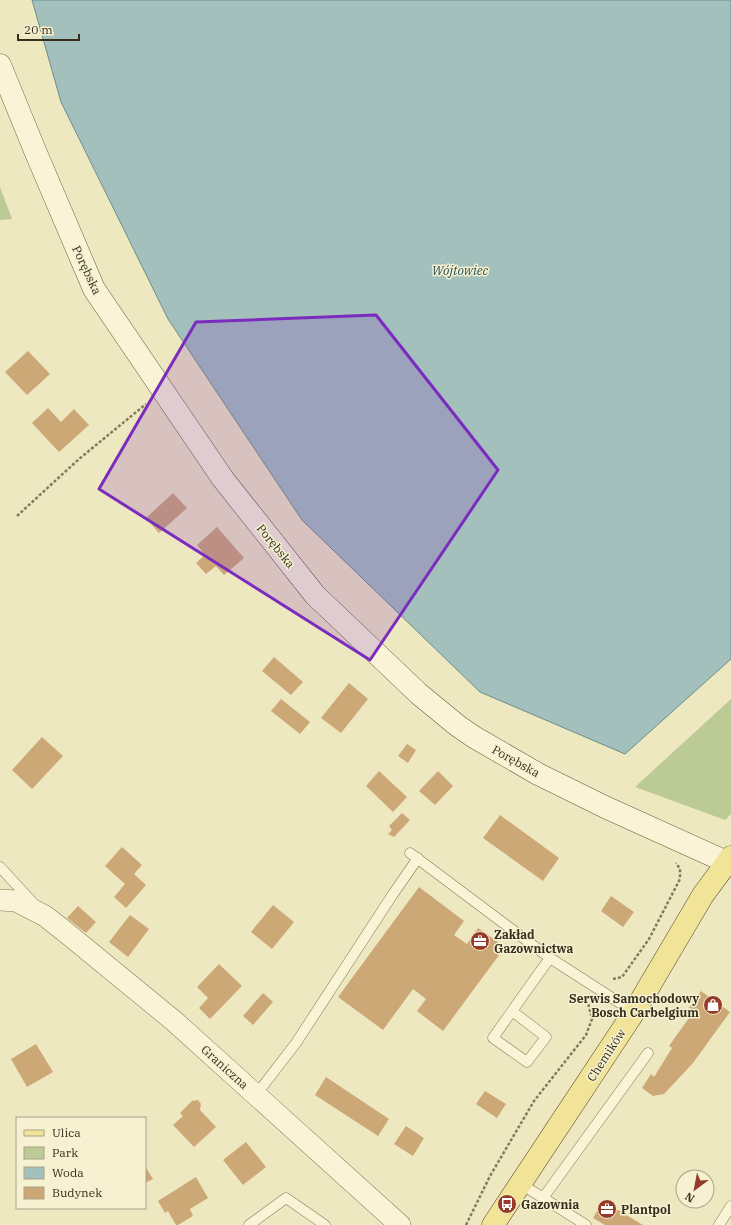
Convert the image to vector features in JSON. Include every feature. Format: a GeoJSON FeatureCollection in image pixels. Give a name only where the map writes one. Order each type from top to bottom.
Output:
{"type":"FeatureCollection","features":[{"type":"Feature","properties":{"kind":"main road","name":"Chemików"},"geometry":{"type":"LineString","coordinates":[[494,1225],[634,1012],[703,895],[730,861]]}},
{"type":"Feature","properties":{"kind":"street","name":"Porębska"},"geometry":{"type":"LineString","coordinates":[[0,64],[94,289],[223,479],[315,595],[425,699],[474,737],[538,774],[605,806],[730,861]]}},
{"type":"Feature","properties":{"kind":"street","name":"Graniczna"},"geometry":{"type":"LineString","coordinates":[[0,900],[16,901],[45,916],[174,1021],[400,1225]]}},
{"type":"Feature","properties":{"kind":"lane"},"geometry":{"type":"LineString","coordinates":[[256,1095],[296,1043],[393,894],[414,856],[550,958],[634,1012]]}},
{"type":"Feature","properties":{"kind":"lane","name":"Graniczna"},"geometry":{"type":"LineString","coordinates":[[0,867],[45,916]]}},
{"type":"Feature","properties":{"kind":"lane"},"geometry":{"type":"LineString","coordinates":[[512,1011],[546,1037],[527,1062],[493,1038],[512,1011],[550,958]]}},
{"type":"Feature","properties":{"kind":"lane"},"geometry":{"type":"LineString","coordinates":[[543,1198],[648,1053]]}},
{"type":"Feature","properties":{"kind":"lane"},"geometry":{"type":"LineString","coordinates":[[521,1184],[586,1225]]}},
{"type":"Feature","properties":{"kind":"lane"},"geometry":{"type":"LineString","coordinates":[[249,1225],[286,1198],[325,1225]]}},
{"type":"Feature","properties":{"kind":"lane"},"geometry":{"type":"LineString","coordinates":[[719,1225],[731,1206]]}},
{"type":"Feature","properties":{"kind":"path"},"geometry":{"type":"LineString","coordinates":[[17,516],[79,459],[163,391]]}},
{"type":"Feature","properties":{"kind":"path"},"geometry":{"type":"LineString","coordinates":[[611,979],[622,977],[649,939],[680,880],[680,869],[675,862]]}},
{"type":"Feature","properties":{"kind":"path"},"geometry":{"type":"LineString","coordinates":[[466,1225],[490,1176],[534,1100],[586,1035],[592,1019],[588,1003]]}},
{"type":"Feature","properties":{"kind":"highlighted area"},"geometry":{"type":"Polygon","coordinates":[[[376,315],[498,470],[370,660],[99,489],[196,322],[376,315]]]}},
{"type":"Feature","properties":{"kind":"green space"},"geometry":{"type":"Polygon","coordinates":[[[0,187],[12,219],[0,220],[0,187]]]}},
{"type":"Feature","properties":{"kind":"green space"},"geometry":{"type":"Polygon","coordinates":[[[731,699],[731,814],[725,820],[635,787],[731,699]]]}},
{"type":"Feature","properties":{"kind":"water","name":"Wójtowiec"},"geometry":{"type":"Polygon","coordinates":[[[32,0],[731,0],[731,659],[625,754],[480,692],[302,520],[168,319],[61,102],[32,0]]]}},
{"type":"Feature","properties":{"kind":"building"},"geometry":{"type":"Polygon","coordinates":[[[28,351],[50,374],[27,395],[5,372],[28,351]]]}},
{"type":"Feature","properties":{"kind":"building"},"geometry":{"type":"Polygon","coordinates":[[[48,408],[61,422],[74,409],[89,425],[59,452],[32,423],[48,408]]]}},
{"type":"Feature","properties":{"kind":"building"},"geometry":{"type":"Polygon","coordinates":[[[173,493],[187,508],[159,533],[146,518],[173,493]]]}},
{"type":"Feature","properties":{"kind":"building"},"geometry":{"type":"Polygon","coordinates":[[[217,527],[244,558],[224,575],[216,566],[206,574],[196,563],[205,555],[197,545],[217,527]]]}},
{"type":"Feature","properties":{"kind":"building"},"geometry":{"type":"Polygon","coordinates":[[[274,657],[303,682],[291,695],[262,671],[274,657]]]}},
{"type":"Feature","properties":{"kind":"building"},"geometry":{"type":"Polygon","coordinates":[[[349,683],[368,699],[341,733],[321,718],[349,683]]]}},
{"type":"Feature","properties":{"kind":"building"},"geometry":{"type":"Polygon","coordinates":[[[281,699],[310,722],[300,734],[271,711],[281,699]]]}},
{"type":"Feature","properties":{"kind":"building"},"geometry":{"type":"Polygon","coordinates":[[[42,737],[63,756],[32,789],[12,770],[42,737]]]}},
{"type":"Feature","properties":{"kind":"building"},"geometry":{"type":"Polygon","coordinates":[[[407,744],[416,750],[408,763],[398,756],[407,744]]]}},
{"type":"Feature","properties":{"kind":"building"},"geometry":{"type":"Polygon","coordinates":[[[379,771],[407,797],[393,812],[366,786],[379,771]]]}},
{"type":"Feature","properties":{"kind":"building"},"geometry":{"type":"Polygon","coordinates":[[[438,771],[453,786],[435,805],[419,791],[438,771]]]}},
{"type":"Feature","properties":{"kind":"building"},"geometry":{"type":"Polygon","coordinates":[[[402,813],[410,820],[394,837],[388,834],[392,830],[389,826],[402,813]]]}},
{"type":"Feature","properties":{"kind":"building"},"geometry":{"type":"Polygon","coordinates":[[[500,815],[559,858],[543,881],[483,838],[500,815]]]}},
{"type":"Feature","properties":{"kind":"building"},"geometry":{"type":"Polygon","coordinates":[[[122,847],[142,865],[134,874],[146,885],[126,908],[114,897],[125,884],[105,866],[122,847]]]}},
{"type":"Feature","properties":{"kind":"building"},"geometry":{"type":"Polygon","coordinates":[[[419,887],[464,921],[454,935],[467,944],[478,928],[505,947],[443,1031],[417,1011],[426,999],[413,989],[383,1030],[338,997],[419,887]]]}},
{"type":"Feature","properties":{"kind":"building"},"geometry":{"type":"Polygon","coordinates":[[[611,896],[634,912],[623,927],[601,911],[611,896]]]}},
{"type":"Feature","properties":{"kind":"building"},"geometry":{"type":"Polygon","coordinates":[[[273,905],[294,922],[272,949],[251,932],[273,905]]]}},
{"type":"Feature","properties":{"kind":"building"},"geometry":{"type":"Polygon","coordinates":[[[78,906],[96,922],[86,933],[67,918],[78,906]]]}},
{"type":"Feature","properties":{"kind":"building"},"geometry":{"type":"Polygon","coordinates":[[[130,915],[149,929],[128,957],[109,942],[130,915]]]}},
{"type":"Feature","properties":{"kind":"building"},"geometry":{"type":"Polygon","coordinates":[[[219,964],[242,986],[210,1019],[199,1008],[208,998],[197,987],[219,964]]]}},
{"type":"Feature","properties":{"kind":"building"},"geometry":{"type":"Polygon","coordinates":[[[701,991],[730,1012],[693,1063],[664,1094],[653,1096],[642,1088],[651,1074],[654,1077],[672,1048],[669,1046],[694,1011],[689,1008],[701,991]]]}},
{"type":"Feature","properties":{"kind":"building"},"geometry":{"type":"Polygon","coordinates":[[[263,993],[273,1002],[253,1025],[243,1016],[263,993]]]}},
{"type":"Feature","properties":{"kind":"building"},"geometry":{"type":"Polygon","coordinates":[[[36,1044],[53,1072],[27,1087],[11,1059],[36,1044]]]}},
{"type":"Feature","properties":{"kind":"building"},"geometry":{"type":"Polygon","coordinates":[[[326,1077],[389,1119],[378,1136],[315,1095],[326,1077]]]}},
{"type":"Feature","properties":{"kind":"building"},"geometry":{"type":"Polygon","coordinates":[[[485,1091],[506,1104],[497,1118],[476,1104],[485,1091]]]}},
{"type":"Feature","properties":{"kind":"building"},"geometry":{"type":"Polygon","coordinates":[[[198,1100],[201,1104],[200,1110],[216,1127],[194,1147],[173,1125],[183,1116],[180,1113],[192,1101],[198,1100]]]}},
{"type":"Feature","properties":{"kind":"building"},"geometry":{"type":"Polygon","coordinates":[[[406,1126],[424,1138],[413,1156],[394,1144],[406,1126]]]}},
{"type":"Feature","properties":{"kind":"building"},"geometry":{"type":"Polygon","coordinates":[[[246,1142],[266,1167],[243,1185],[223,1160],[246,1142]]]}},
{"type":"Feature","properties":{"kind":"building"},"geometry":{"type":"Polygon","coordinates":[[[146,1168],[153,1179],[146,1182],[146,1168]]]}},
{"type":"Feature","properties":{"kind":"building"},"geometry":{"type":"Polygon","coordinates":[[[196,1177],[208,1198],[190,1209],[193,1216],[176,1225],[168,1211],[165,1213],[158,1201],[196,1177]]]}},
{"type":"Feature","properties":{"kind":"building","name":"Plantpol"},"geometry":{"type":"Polygon","coordinates":[[[603,1201],[643,1225],[605,1225],[593,1218],[603,1201]]]}},
{"type":"Feature","properties":{"kind":"place","name":"Zakład Gazownictwa"},"geometry":{"type":"Point","coordinates":[480,941]}},
{"type":"Feature","properties":{"kind":"place","name":"Serwis Samochodowy Bosch Carbelgium"},"geometry":{"type":"Point","coordinates":[713,1005]}},
{"type":"Feature","properties":{"kind":"place","name":"Gazownia"},"geometry":{"type":"Point","coordinates":[507,1204]}},
{"type":"Feature","properties":{"kind":"place","name":"Plantpol"},"geometry":{"type":"Point","coordinates":[607,1209]}}]}
